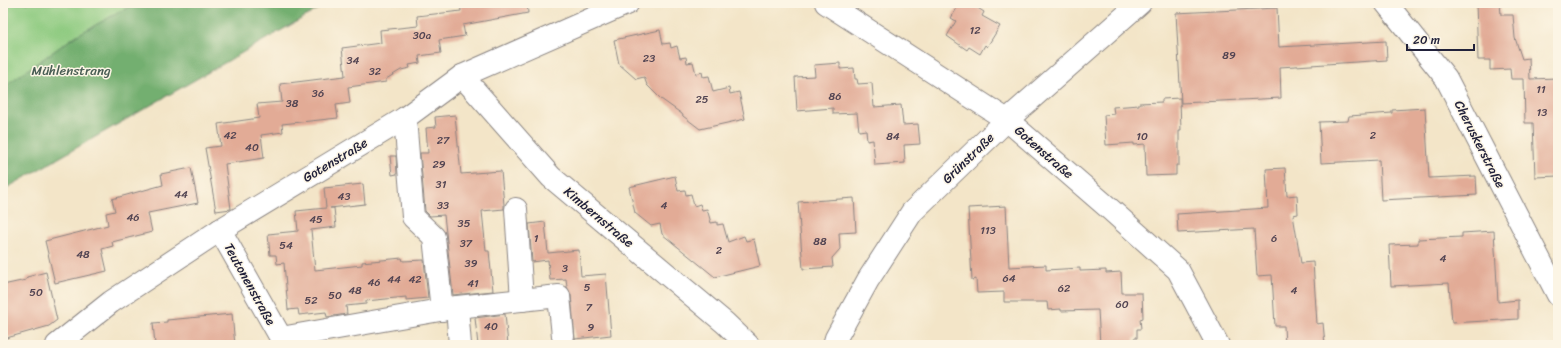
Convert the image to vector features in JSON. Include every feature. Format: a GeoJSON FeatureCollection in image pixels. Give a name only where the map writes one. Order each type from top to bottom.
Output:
{"type":"FeatureCollection","features":[{"type":"Feature","properties":{"kind":"street","name":"Gotenstraße"},"geometry":{"type":"LineString","coordinates":[[57,345],[111,302],[220,230],[405,118],[462,76],[628,3]]}},
{"type":"Feature","properties":{"kind":"street","name":"Gotenstraße"},"geometry":{"type":"LineString","coordinates":[[826,3],[1007,120],[1111,210],[1178,270],[1218,345]]}},
{"type":"Feature","properties":{"kind":"street","name":"Grünstraße"},"geometry":{"type":"LineString","coordinates":[[834,345],[836,338],[868,280],[912,212],[1007,120],[1140,3]]}},
{"type":"Feature","properties":{"kind":"street","name":"Cheruskerstraße"},"geometry":{"type":"LineString","coordinates":[[1386,3],[1446,78],[1558,295]]}},
{"type":"Feature","properties":{"kind":"street","name":"Kimbernstraße"},"geometry":{"type":"LineString","coordinates":[[462,76],[551,177],[725,323],[748,345]]}},
{"type":"Feature","properties":{"kind":"street"},"geometry":{"type":"LineString","coordinates":[[405,118],[413,217],[434,237],[449,308],[460,345]]}},
{"type":"Feature","properties":{"kind":"street"},"geometry":{"type":"LineString","coordinates":[[516,209],[522,300]]}},
{"type":"Feature","properties":{"kind":"street","name":"Teutonenstraße"},"geometry":{"type":"LineString","coordinates":[[220,230],[283,342],[449,308],[559,296],[563,336]]}},
{"type":"Feature","properties":{"kind":"green space","name":"Mühlenstrang"},"geometry":{"type":"Polygon","coordinates":[[[3,3],[309,3],[3,181],[3,3]]]}},
{"type":"Feature","properties":{"kind":"green space","name":"Mühlenstrang"},"geometry":{"type":"Polygon","coordinates":[[[136,3],[329,3],[3,190],[3,87],[77,35],[136,3]]]}},
{"type":"Feature","properties":{"kind":"building"},"geometry":{"type":"Polygon","coordinates":[[[460,3],[527,3],[528,13],[463,25],[465,36],[439,40],[441,53],[419,56],[420,63],[409,65],[410,68],[401,70],[386,79],[386,82],[348,87],[350,103],[336,105],[338,118],[282,124],[283,132],[261,135],[264,158],[225,164],[231,209],[216,211],[205,148],[221,146],[218,124],[259,118],[257,104],[282,102],[280,84],[345,76],[342,48],[381,43],[380,30],[418,26],[417,16],[461,11],[460,3]]]}},
{"type":"Feature","properties":{"kind":"building"},"geometry":{"type":"Polygon","coordinates":[[[960,3],[970,3],[984,12],[982,16],[1000,26],[987,47],[985,45],[980,54],[969,47],[967,50],[947,36],[956,21],[951,18],[960,3]]]}},
{"type":"Feature","properties":{"kind":"building"},"geometry":{"type":"Polygon","coordinates":[[[1476,3],[1500,3],[1501,15],[1513,15],[1515,38],[1522,59],[1529,58],[1530,79],[1558,78],[1558,176],[1535,177],[1533,123],[1525,123],[1524,79],[1511,79],[1510,69],[1490,70],[1490,60],[1478,60],[1476,3]]]}},
{"type":"Feature","properties":{"kind":"building"},"geometry":{"type":"Polygon","coordinates":[[[1277,8],[1279,47],[1386,41],[1387,60],[1280,67],[1281,98],[1181,103],[1176,13],[1277,8]]]}},
{"type":"Feature","properties":{"kind":"building"},"geometry":{"type":"Polygon","coordinates":[[[660,30],[663,44],[670,43],[671,48],[677,46],[680,58],[686,57],[687,63],[693,62],[696,74],[702,72],[703,77],[709,76],[713,92],[729,88],[730,94],[739,92],[745,119],[700,129],[661,99],[647,85],[644,77],[636,79],[619,64],[614,40],[660,30]]]}},
{"type":"Feature","properties":{"kind":"building"},"geometry":{"type":"Polygon","coordinates":[[[840,63],[840,69],[854,68],[855,79],[857,79],[858,84],[872,83],[874,107],[901,105],[903,125],[918,124],[920,144],[904,145],[905,163],[875,165],[873,140],[867,141],[866,130],[859,131],[857,113],[833,114],[833,108],[797,111],[795,77],[815,76],[814,65],[840,63]]]}},
{"type":"Feature","properties":{"kind":"building"},"geometry":{"type":"Polygon","coordinates":[[[1180,98],[1181,131],[1179,131],[1179,165],[1176,165],[1176,175],[1146,176],[1145,144],[1134,145],[1134,143],[1106,145],[1104,115],[1114,114],[1113,107],[1139,105],[1139,103],[1162,102],[1162,99],[1180,98]]]}},
{"type":"Feature","properties":{"kind":"building"},"geometry":{"type":"Polygon","coordinates":[[[1425,108],[1429,178],[1476,176],[1477,195],[1381,200],[1379,160],[1321,163],[1319,122],[1348,121],[1349,116],[1392,113],[1392,110],[1425,108]]]}},
{"type":"Feature","properties":{"kind":"building"},"geometry":{"type":"Polygon","coordinates":[[[455,115],[461,174],[501,171],[504,209],[482,211],[486,251],[489,251],[493,291],[453,295],[444,215],[430,216],[425,211],[420,153],[428,153],[426,128],[436,127],[435,117],[455,115]]]}},
{"type":"Feature","properties":{"kind":"building"},"geometry":{"type":"Polygon","coordinates":[[[390,156],[396,156],[397,174],[392,175],[390,156]]]}},
{"type":"Feature","properties":{"kind":"building"},"geometry":{"type":"Polygon","coordinates":[[[191,168],[198,203],[148,213],[152,232],[112,242],[113,246],[102,249],[107,271],[55,283],[45,241],[108,225],[106,213],[115,211],[112,199],[163,185],[161,174],[191,168]]]}},
{"type":"Feature","properties":{"kind":"building"},"geometry":{"type":"Polygon","coordinates":[[[1285,168],[1287,196],[1297,195],[1298,214],[1293,215],[1301,263],[1313,262],[1317,324],[1323,323],[1325,345],[1285,345],[1284,326],[1275,326],[1272,275],[1257,276],[1254,229],[1178,233],[1177,214],[1268,208],[1266,169],[1285,168]]]}},
{"type":"Feature","properties":{"kind":"building"},"geometry":{"type":"Polygon","coordinates":[[[675,176],[678,191],[685,190],[686,195],[691,194],[694,206],[700,204],[702,210],[707,209],[711,223],[717,222],[717,225],[723,224],[728,242],[744,236],[746,241],[754,239],[760,266],[715,277],[662,234],[660,224],[651,226],[635,213],[629,187],[675,176]]]}},
{"type":"Feature","properties":{"kind":"building"},"geometry":{"type":"Polygon","coordinates":[[[363,184],[365,204],[330,208],[334,208],[336,227],[311,230],[315,270],[362,265],[362,262],[402,258],[403,261],[424,260],[428,298],[406,300],[406,297],[366,301],[366,304],[346,306],[347,314],[327,317],[326,312],[299,315],[298,309],[288,310],[284,263],[277,264],[276,255],[270,255],[268,234],[298,231],[296,211],[326,208],[324,188],[363,184]]]}},
{"type":"Feature","properties":{"kind":"building"},"geometry":{"type":"Polygon","coordinates":[[[854,198],[856,232],[839,233],[840,249],[832,258],[833,267],[803,269],[798,202],[854,198]]]}},
{"type":"Feature","properties":{"kind":"building"},"geometry":{"type":"Polygon","coordinates":[[[1006,206],[1009,267],[1046,265],[1046,270],[1080,268],[1080,271],[1106,270],[1106,273],[1121,272],[1122,293],[1142,293],[1143,318],[1140,319],[1141,329],[1137,329],[1137,338],[1134,338],[1134,345],[1100,345],[1098,310],[1048,310],[1047,302],[1004,302],[1004,292],[977,293],[976,279],[972,280],[968,208],[1006,206]]]}},
{"type":"Feature","properties":{"kind":"building"},"geometry":{"type":"Polygon","coordinates":[[[545,222],[548,253],[579,250],[581,276],[606,274],[611,335],[575,339],[571,295],[567,287],[566,279],[550,280],[548,260],[532,262],[529,224],[545,222]]]}},
{"type":"Feature","properties":{"kind":"building"},"geometry":{"type":"Polygon","coordinates":[[[1494,231],[1498,302],[1518,300],[1518,319],[1452,323],[1449,283],[1391,286],[1389,245],[1418,244],[1418,239],[1462,237],[1462,233],[1494,231]]]}},
{"type":"Feature","properties":{"kind":"building"},"geometry":{"type":"Polygon","coordinates":[[[46,272],[57,320],[49,326],[3,339],[3,285],[26,280],[27,277],[46,272]]]}},
{"type":"Feature","properties":{"kind":"building"},"geometry":{"type":"Polygon","coordinates":[[[232,314],[235,345],[155,345],[153,323],[167,322],[167,320],[232,314]]]}},
{"type":"Feature","properties":{"kind":"building"},"geometry":{"type":"Polygon","coordinates":[[[505,314],[508,345],[478,345],[475,318],[505,314]]]}}]}
